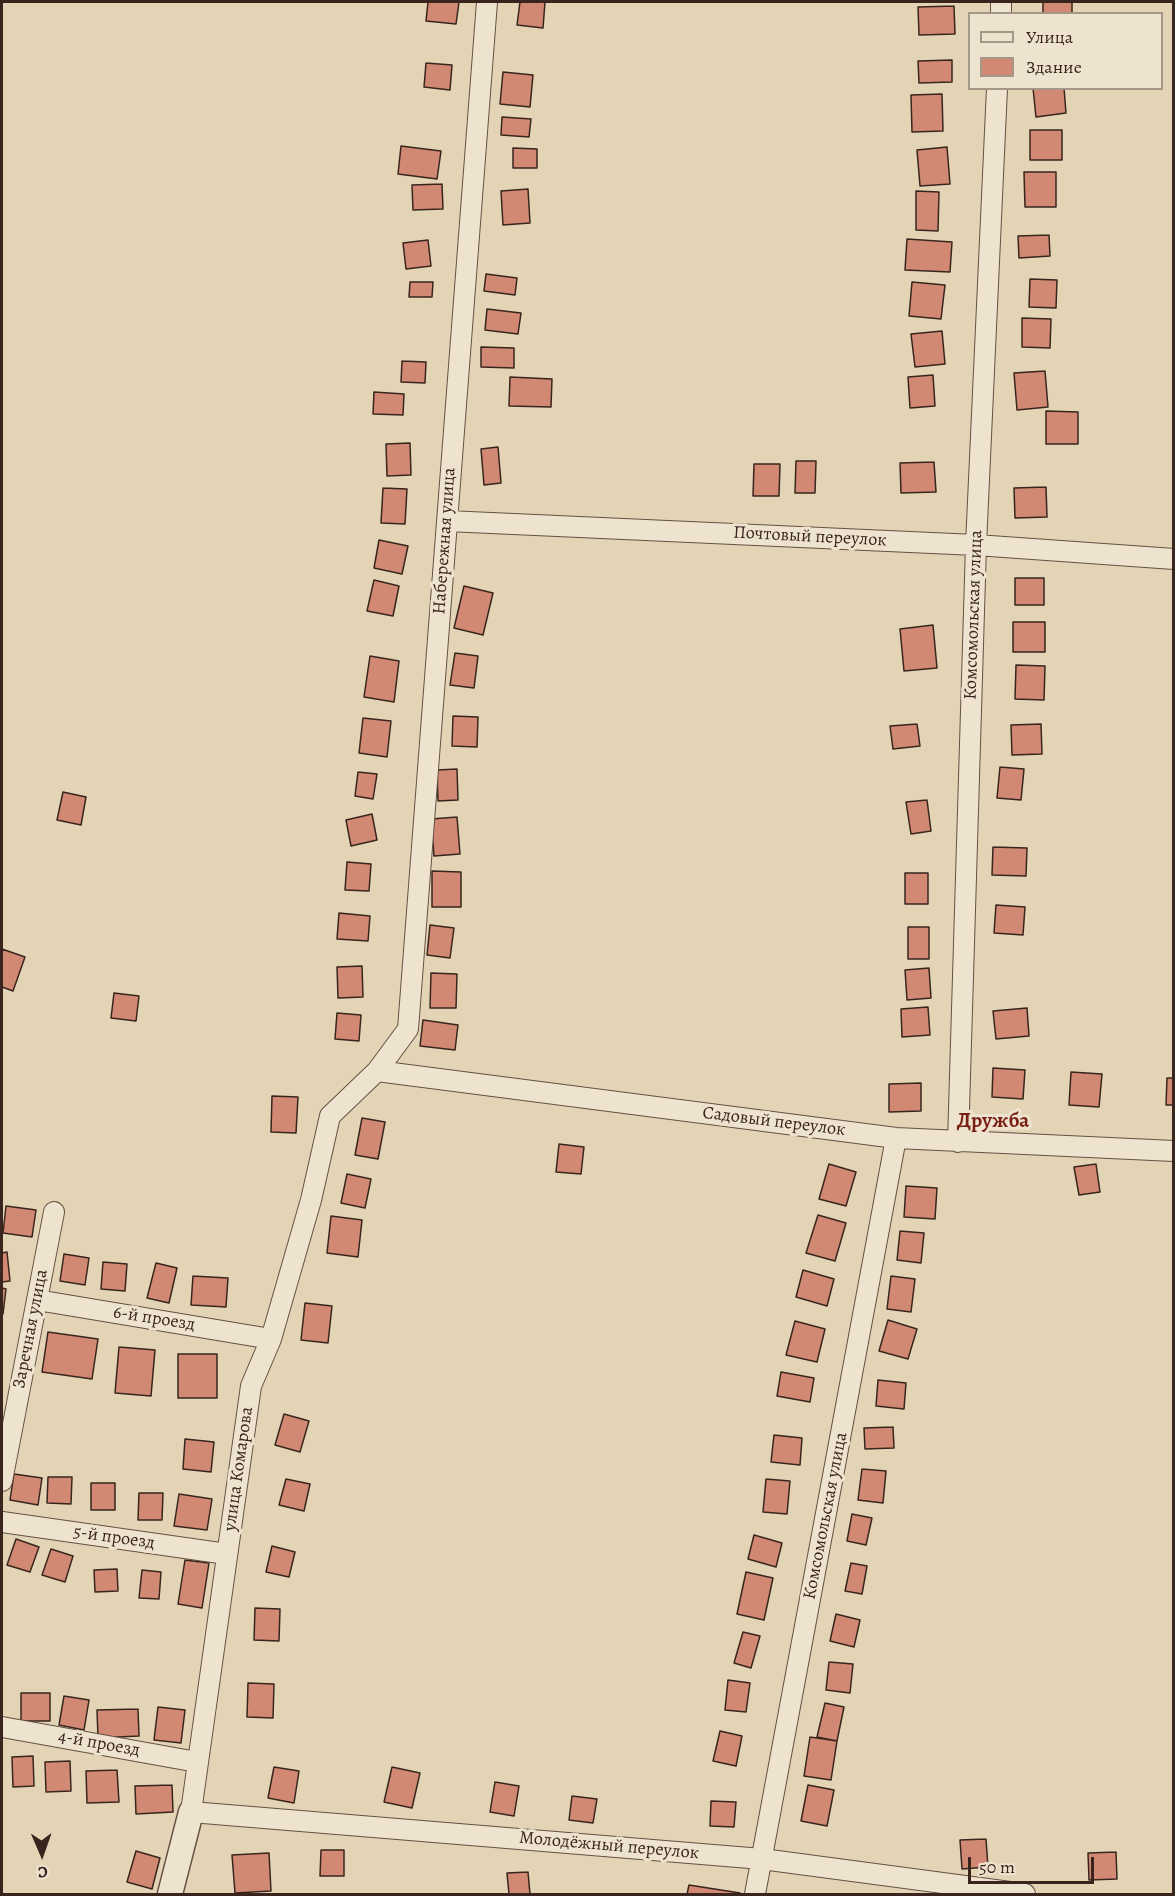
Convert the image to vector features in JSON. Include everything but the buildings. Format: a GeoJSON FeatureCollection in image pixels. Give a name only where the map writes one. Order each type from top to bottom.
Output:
{"type":"FeatureCollection","features":[{"type":"Feature","properties":{"kind":"street","name":"Набережная улица"},"geometry":{"type":"LineString","coordinates":[[377,1071],[408,1029],[487,2]]}},
{"type":"Feature","properties":{"kind":"street","name":"Комсомольская улица"},"geometry":{"type":"LineString","coordinates":[[958,1142],[976,545],[997,90]]}},
{"type":"Feature","properties":{"kind":"street","name":"Почтовый переулок"},"geometry":{"type":"LineString","coordinates":[[447,521],[976,545],[1173,559]]}},
{"type":"Feature","properties":{"kind":"street","name":"Садовый переулок"},"geometry":{"type":"LineString","coordinates":[[377,1071],[896,1138],[1173,1151]]}},
{"type":"Feature","properties":{"kind":"street","name":"улица Комарова"},"geometry":{"type":"LineString","coordinates":[[170,1894],[191,1812],[251,1386],[271,1339],[311,1200],[330,1116],[377,1071]]}},
{"type":"Feature","properties":{"kind":"street","name":"Комсомольская улица"},"geometry":{"type":"LineString","coordinates":[[755,1894],[896,1138]]}},
{"type":"Feature","properties":{"kind":"street","name":"Заречная улица"},"geometry":{"type":"LineString","coordinates":[[2,1481],[54,1212]]}},
{"type":"Feature","properties":{"kind":"street","name":"6-й проезд"},"geometry":{"type":"LineString","coordinates":[[37,1300],[271,1339]]}},
{"type":"Feature","properties":{"kind":"street","name":"5-й проезд"},"geometry":{"type":"LineString","coordinates":[[2,1522],[227,1554]]}},
{"type":"Feature","properties":{"kind":"street","name":"4-й проезд"},"geometry":{"type":"LineString","coordinates":[[2,1727],[197,1762]]}},
{"type":"Feature","properties":{"kind":"street","name":"Молодёжный переулок"},"geometry":{"type":"LineString","coordinates":[[191,1812],[762,1859],[1025,1894]]}},
{"type":"Feature","properties":{"kind":"district","name":"Дружба"},"geometry":{"type":"Point","coordinates":[993,1122]}}]}
